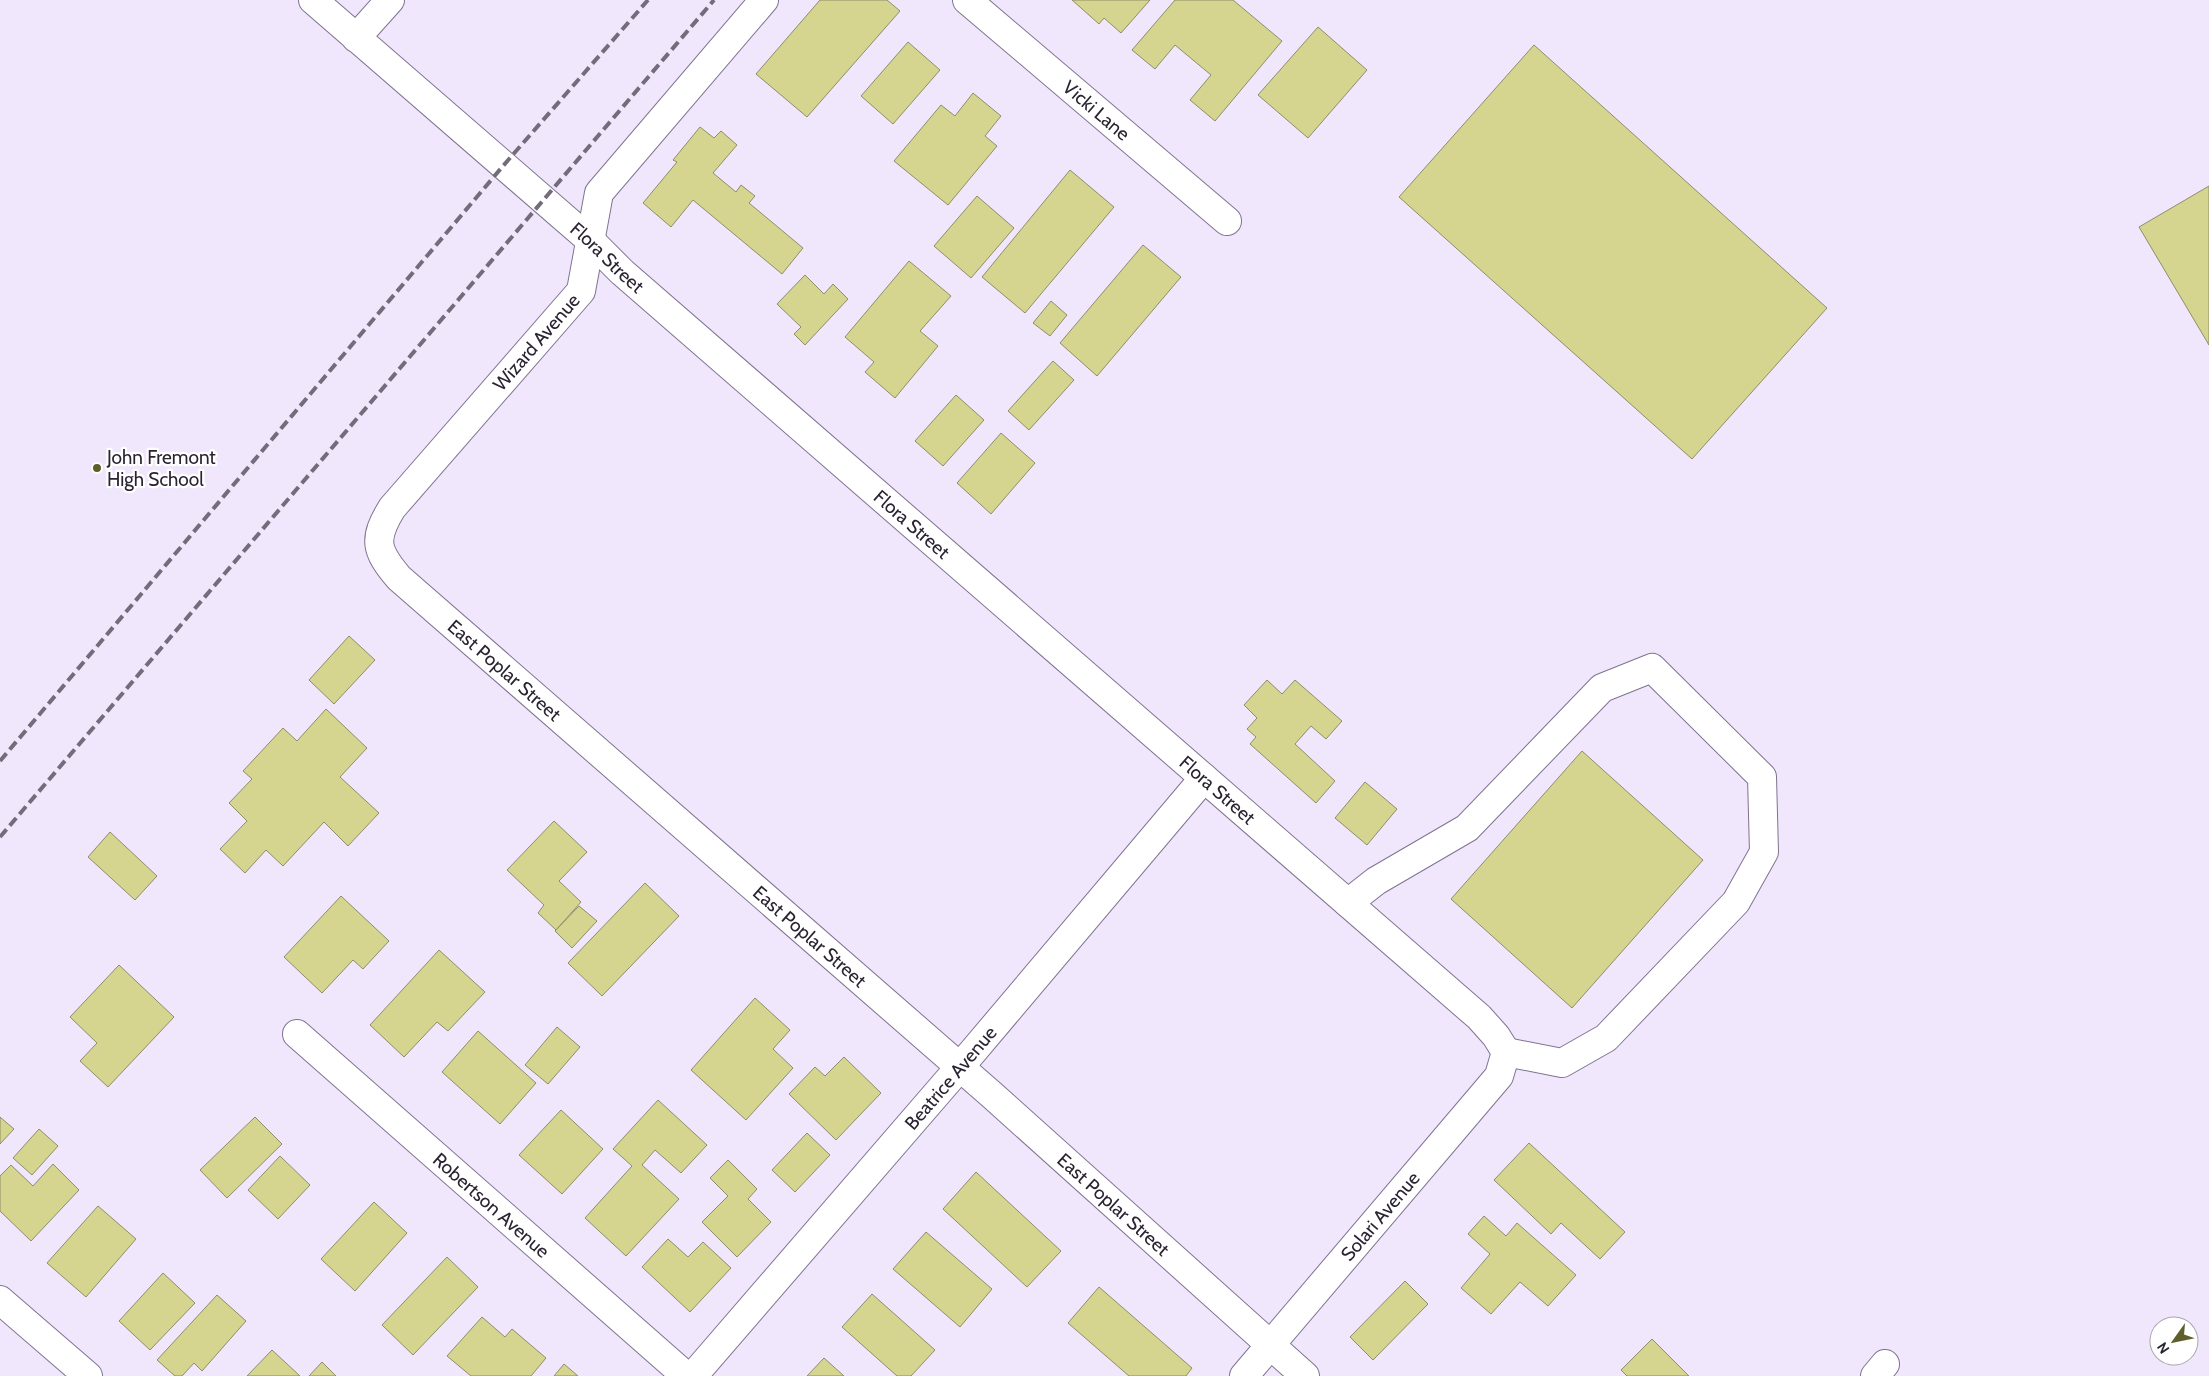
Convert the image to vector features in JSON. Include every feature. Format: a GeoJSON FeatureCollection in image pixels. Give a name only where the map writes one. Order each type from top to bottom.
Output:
{"type":"FeatureCollection","features":[{"type":"Feature","properties":{"kind":"street","name":"Flora Street"},"geometry":{"type":"LineString","coordinates":[[313,0],[591,242],[622,272],[1479,1018],[1496,1036],[1506,1052]]}},
{"type":"Feature","properties":{"kind":"street"},"geometry":{"type":"LineString","coordinates":[[356,38],[390,0]]}},
{"type":"Feature","properties":{"kind":"street","name":"Wizard Avenue"},"geometry":{"type":"LineString","coordinates":[[418,478],[581,290],[591,242],[598,193],[764,0]]}},
{"type":"Feature","properties":{"kind":"street","name":"Vicki Lane"},"geometry":{"type":"LineString","coordinates":[[967,0],[1227,221]]}},
{"type":"Feature","properties":{"kind":"street","name":"East Poplar Street"},"geometry":{"type":"LineString","coordinates":[[418,478],[392,508],[380,528],[381,552],[386,562],[399,578],[1000,1102],[1305,1376]]}},
{"type":"Feature","properties":{"kind":"street"},"geometry":{"type":"LineString","coordinates":[[1348,903],[1376,881],[1467,828],[1602,688],[1652,668],[1762,777],[1764,852],[1736,902],[1606,1038],[1562,1063],[1506,1052]]}},
{"type":"Feature","properties":{"kind":"street","name":"Beatrice Avenue"},"geometry":{"type":"LineString","coordinates":[[693,1376],[959,1068],[1204,778]]}},
{"type":"Feature","properties":{"kind":"street","name":"Robertson Avenue"},"geometry":{"type":"LineString","coordinates":[[297,1034],[686,1376]]}},
{"type":"Feature","properties":{"kind":"street","name":"Solari Avenue"},"geometry":{"type":"LineString","coordinates":[[1244,1376],[1499,1076],[1506,1052]]}},
{"type":"Feature","properties":{"kind":"street"},"geometry":{"type":"LineString","coordinates":[[0,1300],[88,1376]]}},
{"type":"Feature","properties":{"kind":"building"},"geometry":{"type":"Polygon","coordinates":[[[820,0],[887,0],[900,11],[807,117],[756,74],[820,0]]]}},
{"type":"Feature","properties":{"kind":"building"},"geometry":{"type":"Polygon","coordinates":[[[1072,0],[1150,0],[1121,33],[1104,18],[1099,24],[1072,0]]]}},
{"type":"Feature","properties":{"kind":"building"},"geometry":{"type":"Polygon","coordinates":[[[1175,0],[1233,0],[1282,41],[1215,121],[1190,100],[1211,75],[1175,45],[1155,69],[1132,50],[1175,0]]]}},
{"type":"Feature","properties":{"kind":"building"},"geometry":{"type":"Polygon","coordinates":[[[1318,27],[1367,70],[1308,138],[1258,95],[1318,27]]]}},
{"type":"Feature","properties":{"kind":"building"},"geometry":{"type":"Polygon","coordinates":[[[908,42],[940,70],[893,124],[861,96],[908,42]]]}},
{"type":"Feature","properties":{"kind":"building"},"geometry":{"type":"Polygon","coordinates":[[[1534,45],[1827,308],[1692,459],[1399,197],[1534,45]]]}},
{"type":"Feature","properties":{"kind":"building"},"geometry":{"type":"Polygon","coordinates":[[[973,93],[1001,116],[985,136],[997,146],[948,205],[894,161],[941,105],[955,116],[973,93]]]}},
{"type":"Feature","properties":{"kind":"building"},"geometry":{"type":"Polygon","coordinates":[[[700,127],[714,138],[721,131],[737,145],[713,173],[736,192],[741,185],[755,196],[749,203],[803,248],[782,274],[693,200],[671,227],[643,203],[677,162],[673,160],[700,127]]]}},
{"type":"Feature","properties":{"kind":"building"},"geometry":{"type":"Polygon","coordinates":[[[1070,170],[1114,207],[1025,313],[982,277],[1070,170]]]}},
{"type":"Feature","properties":{"kind":"building"},"geometry":{"type":"Polygon","coordinates":[[[2209,186],[2209,345],[2139,227],[2209,186]]]}},
{"type":"Feature","properties":{"kind":"building"},"geometry":{"type":"Polygon","coordinates":[[[977,196],[1014,228],[971,278],[934,246],[977,196]]]}},
{"type":"Feature","properties":{"kind":"building"},"geometry":{"type":"Polygon","coordinates":[[[1143,245],[1181,277],[1097,376],[1060,343],[1143,245]]]}},
{"type":"Feature","properties":{"kind":"building"},"geometry":{"type":"Polygon","coordinates":[[[909,261],[951,296],[920,331],[938,346],[895,398],[865,372],[874,362],[845,337],[909,261]]]}},
{"type":"Feature","properties":{"kind":"building"},"geometry":{"type":"Polygon","coordinates":[[[805,275],[824,294],[833,284],[848,299],[805,345],[794,334],[801,327],[777,304],[805,275]]]}},
{"type":"Feature","properties":{"kind":"building"},"geometry":{"type":"Polygon","coordinates":[[[1051,301],[1067,315],[1050,336],[1033,323],[1051,301]]]}},
{"type":"Feature","properties":{"kind":"building"},"geometry":{"type":"Polygon","coordinates":[[[1053,361],[1074,380],[1029,430],[1008,411],[1053,361]]]}},
{"type":"Feature","properties":{"kind":"building"},"geometry":{"type":"Polygon","coordinates":[[[956,395],[984,420],[943,466],[915,441],[956,395]]]}},
{"type":"Feature","properties":{"kind":"building"},"geometry":{"type":"Polygon","coordinates":[[[1001,433],[1035,463],[991,514],[957,483],[1001,433]]]}},
{"type":"Feature","properties":{"kind":"building"},"geometry":{"type":"Polygon","coordinates":[[[349,636],[375,660],[334,704],[309,680],[349,636]]]}},
{"type":"Feature","properties":{"kind":"building"},"geometry":{"type":"Polygon","coordinates":[[[1267,680],[1282,694],[1295,680],[1342,721],[1326,739],[1311,726],[1295,744],[1335,781],[1316,803],[1250,744],[1256,737],[1247,729],[1257,718],[1244,705],[1267,680]]]}},
{"type":"Feature","properties":{"kind":"building"},"geometry":{"type":"Polygon","coordinates":[[[326,709],[367,748],[340,777],[379,813],[348,846],[324,822],[283,866],[266,850],[245,873],[220,849],[247,821],[229,803],[252,779],[243,771],[283,728],[297,741],[326,709]]]}},
{"type":"Feature","properties":{"kind":"building"},"geometry":{"type":"Polygon","coordinates":[[[1582,751],[1703,860],[1572,1008],[1451,899],[1582,751]]]}},
{"type":"Feature","properties":{"kind":"building"},"geometry":{"type":"Polygon","coordinates":[[[1365,782],[1397,809],[1367,845],[1335,818],[1365,782]]]}},
{"type":"Feature","properties":{"kind":"building"},"geometry":{"type":"Polygon","coordinates":[[[554,821],[587,852],[559,881],[581,902],[556,930],[538,913],[544,905],[507,870],[554,821]]]}},
{"type":"Feature","properties":{"kind":"building"},"geometry":{"type":"Polygon","coordinates":[[[110,832],[157,876],[135,900],[88,857],[110,832]]]}},
{"type":"Feature","properties":{"kind":"building"},"geometry":{"type":"Polygon","coordinates":[[[645,883],[679,916],[602,996],[568,963],[645,883]]]}},
{"type":"Feature","properties":{"kind":"building"},"geometry":{"type":"Polygon","coordinates":[[[341,896],[389,941],[363,969],[353,960],[322,993],[284,957],[341,896]]]}},
{"type":"Feature","properties":{"kind":"building"},"geometry":{"type":"Polygon","coordinates":[[[579,906],[597,921],[572,948],[555,931],[579,906]]]}},
{"type":"Feature","properties":{"kind":"building"},"geometry":{"type":"Polygon","coordinates":[[[439,950],[485,992],[448,1031],[437,1022],[404,1057],[370,1025],[439,950]]]}},
{"type":"Feature","properties":{"kind":"building"},"geometry":{"type":"Polygon","coordinates":[[[119,965],[174,1017],[108,1087],[80,1061],[97,1043],[70,1017],[119,965]]]}},
{"type":"Feature","properties":{"kind":"building"},"geometry":{"type":"Polygon","coordinates":[[[755,998],[790,1030],[773,1049],[793,1068],[746,1120],[691,1070],[755,998]]]}},
{"type":"Feature","properties":{"kind":"building"},"geometry":{"type":"Polygon","coordinates":[[[557,1027],[580,1047],[548,1084],[525,1065],[557,1027]]]}},
{"type":"Feature","properties":{"kind":"building"},"geometry":{"type":"Polygon","coordinates":[[[478,1031],[536,1083],[500,1124],[442,1072],[478,1031]]]}},
{"type":"Feature","properties":{"kind":"building"},"geometry":{"type":"Polygon","coordinates":[[[844,1057],[881,1093],[836,1140],[789,1094],[815,1067],[825,1076],[844,1057]]]}},
{"type":"Feature","properties":{"kind":"building"},"geometry":{"type":"Polygon","coordinates":[[[658,1100],[707,1145],[681,1173],[655,1150],[642,1165],[679,1199],[626,1256],[585,1218],[632,1166],[613,1149],[658,1100]]]}},
{"type":"Feature","properties":{"kind":"building"},"geometry":{"type":"Polygon","coordinates":[[[561,1110],[603,1149],[562,1194],[519,1155],[561,1110]]]}},
{"type":"Feature","properties":{"kind":"building"},"geometry":{"type":"Polygon","coordinates":[[[0,1117],[14,1129],[0,1144],[0,1117]]]}},
{"type":"Feature","properties":{"kind":"building"},"geometry":{"type":"Polygon","coordinates":[[[255,1117],[282,1144],[227,1198],[200,1170],[255,1117]]]}},
{"type":"Feature","properties":{"kind":"building"},"geometry":{"type":"Polygon","coordinates":[[[39,1129],[58,1146],[32,1175],[13,1158],[39,1129]]]}},
{"type":"Feature","properties":{"kind":"building"},"geometry":{"type":"Polygon","coordinates":[[[807,1133],[830,1155],[795,1192],[772,1170],[807,1133]]]}},
{"type":"Feature","properties":{"kind":"building"},"geometry":{"type":"Polygon","coordinates":[[[1529,1143],[1625,1232],[1600,1259],[1561,1223],[1551,1234],[1494,1180],[1529,1143]]]}},
{"type":"Feature","properties":{"kind":"building"},"geometry":{"type":"Polygon","coordinates":[[[280,1156],[310,1185],[278,1219],[248,1190],[280,1156]]]}},
{"type":"Feature","properties":{"kind":"building"},"geometry":{"type":"Polygon","coordinates":[[[728,1160],[757,1189],[748,1199],[771,1222],[737,1257],[702,1222],[728,1196],[710,1178],[728,1160]]]}},
{"type":"Feature","properties":{"kind":"building"},"geometry":{"type":"Polygon","coordinates":[[[53,1164],[79,1190],[31,1241],[0,1211],[0,1176],[11,1165],[33,1186],[53,1164]]]}},
{"type":"Feature","properties":{"kind":"building"},"geometry":{"type":"Polygon","coordinates":[[[976,1172],[1061,1251],[1027,1287],[943,1209],[976,1172]]]}},
{"type":"Feature","properties":{"kind":"building"},"geometry":{"type":"Polygon","coordinates":[[[374,1202],[407,1233],[355,1291],[321,1259],[374,1202]]]}},
{"type":"Feature","properties":{"kind":"building"},"geometry":{"type":"Polygon","coordinates":[[[98,1206],[136,1239],[86,1297],[47,1263],[98,1206]]]}},
{"type":"Feature","properties":{"kind":"building"},"geometry":{"type":"Polygon","coordinates":[[[1484,1216],[1506,1236],[1517,1223],[1576,1275],[1548,1306],[1520,1282],[1491,1314],[1461,1288],[1490,1254],[1468,1234],[1484,1216]]]}},
{"type":"Feature","properties":{"kind":"building"},"geometry":{"type":"Polygon","coordinates":[[[926,1232],[992,1289],[960,1327],[893,1269],[926,1232]]]}},
{"type":"Feature","properties":{"kind":"building"},"geometry":{"type":"Polygon","coordinates":[[[668,1239],[688,1257],[703,1242],[731,1268],[690,1312],[642,1267],[668,1239]]]}},
{"type":"Feature","properties":{"kind":"building"},"geometry":{"type":"Polygon","coordinates":[[[447,1257],[478,1287],[413,1355],[382,1325],[447,1257]]]}},
{"type":"Feature","properties":{"kind":"building"},"geometry":{"type":"Polygon","coordinates":[[[163,1273],[195,1303],[150,1350],[119,1321],[163,1273]]]}},
{"type":"Feature","properties":{"kind":"building"},"geometry":{"type":"Polygon","coordinates":[[[1405,1281],[1428,1304],[1373,1360],[1350,1337],[1405,1281]]]}},
{"type":"Feature","properties":{"kind":"building"},"geometry":{"type":"Polygon","coordinates":[[[1099,1287],[1192,1368],[1186,1376],[1129,1376],[1068,1323],[1099,1287]]]}},
{"type":"Feature","properties":{"kind":"building"},"geometry":{"type":"Polygon","coordinates":[[[872,1294],[935,1350],[911,1376],[897,1376],[842,1327],[872,1294]]]}},
{"type":"Feature","properties":{"kind":"building"},"geometry":{"type":"Polygon","coordinates":[[[217,1295],[246,1321],[202,1371],[194,1363],[182,1376],[175,1376],[157,1360],[217,1295]]]}},
{"type":"Feature","properties":{"kind":"building"},"geometry":{"type":"Polygon","coordinates":[[[482,1317],[505,1337],[512,1329],[546,1358],[531,1376],[471,1376],[447,1356],[482,1317]]]}},
{"type":"Feature","properties":{"kind":"building"},"geometry":{"type":"Polygon","coordinates":[[[1652,1339],[1689,1376],[1627,1376],[1621,1370],[1652,1339]]]}},
{"type":"Feature","properties":{"kind":"building"},"geometry":{"type":"Polygon","coordinates":[[[272,1350],[300,1376],[247,1376],[272,1350]]]}},
{"type":"Feature","properties":{"kind":"building"},"geometry":{"type":"Polygon","coordinates":[[[824,1358],[844,1376],[807,1376],[824,1358]]]}},
{"type":"Feature","properties":{"kind":"building"},"geometry":{"type":"Polygon","coordinates":[[[322,1362],[336,1376],[309,1376],[322,1362]]]}},
{"type":"Feature","properties":{"kind":"building"},"geometry":{"type":"Polygon","coordinates":[[[564,1364],[578,1376],[554,1376],[564,1364]]]}},
{"type":"Feature","properties":{"kind":"railway"},"geometry":{"type":"LineString","coordinates":[[0,761],[503,166],[648,0]]}},
{"type":"Feature","properties":{"kind":"railway"},"geometry":{"type":"LineString","coordinates":[[0,837],[714,0]]}},
{"type":"Feature","properties":{"kind":"place","name":"John Fremont High School"},"geometry":{"type":"Point","coordinates":[97,468]}}]}
